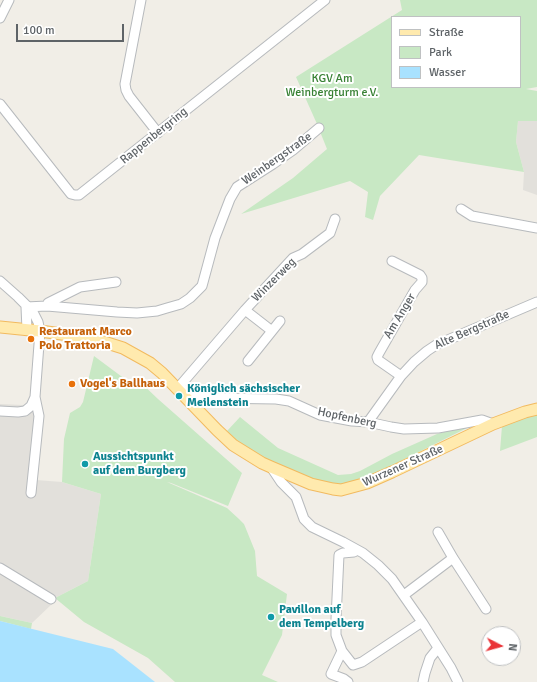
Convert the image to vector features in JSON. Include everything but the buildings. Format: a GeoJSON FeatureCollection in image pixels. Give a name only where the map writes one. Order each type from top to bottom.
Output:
{"type":"FeatureCollection","features":[{"type":"Feature","properties":{"kind":"main road","name":"Wurzener Straße"},"geometry":{"type":"LineString","coordinates":[[0,327],[40,331],[91,339],[123,348],[150,363],[162,373],[178,388],[216,430],[233,445],[271,468],[319,486],[333,489],[341,490],[366,483],[493,424],[537,409]]}},
{"type":"Feature","properties":{"kind":"street"},"geometry":{"type":"LineString","coordinates":[[0,18],[9,0]]}},
{"type":"Feature","properties":{"kind":"street"},"geometry":{"type":"LineString","coordinates":[[141,0],[125,84],[129,96],[158,133]]}},
{"type":"Feature","properties":{"kind":"street","name":"Rappenbergring"},"geometry":{"type":"LineString","coordinates":[[0,104],[71,194],[79,195],[325,0]]}},
{"type":"Feature","properties":{"kind":"street","name":"Weinbergstraße"},"geometry":{"type":"LineString","coordinates":[[26,307],[47,306],[136,313],[157,311],[180,304],[190,298],[202,286],[215,238],[230,199],[237,187],[293,150],[319,128]]}},
{"type":"Feature","properties":{"kind":"street"},"geometry":{"type":"LineString","coordinates":[[461,209],[472,216],[537,228]]}},
{"type":"Feature","properties":{"kind":"street","name":"Winzerweg"},"geometry":{"type":"LineString","coordinates":[[178,388],[245,310],[293,258],[302,254],[330,233],[335,219]]}},
{"type":"Feature","properties":{"kind":"street","name":"Am Anger"},"geometry":{"type":"LineString","coordinates":[[392,261],[420,275],[422,278],[422,282],[415,290],[377,357],[378,360],[401,376]]}},
{"type":"Feature","properties":{"kind":"street"},"geometry":{"type":"LineString","coordinates":[[0,281],[33,312],[38,322],[40,331],[35,397],[39,416],[31,493]]}},
{"type":"Feature","properties":{"kind":"street"},"geometry":{"type":"LineString","coordinates":[[47,306],[48,303],[80,287],[116,282]]}},
{"type":"Feature","properties":{"kind":"street","name":"Alte Bergstraße"},"geometry":{"type":"LineString","coordinates":[[368,422],[401,376],[427,351],[436,345],[537,302]]}},
{"type":"Feature","properties":{"kind":"street"},"geometry":{"type":"LineString","coordinates":[[26,307],[28,330]]}},
{"type":"Feature","properties":{"kind":"street","name":"Winzerweg"},"geometry":{"type":"LineString","coordinates":[[245,310],[272,331]]}},
{"type":"Feature","properties":{"kind":"street"},"geometry":{"type":"LineString","coordinates":[[248,361],[280,321]]}},
{"type":"Feature","properties":{"kind":"street","name":"Hopfenberg"},"geometry":{"type":"LineString","coordinates":[[178,388],[210,398],[276,399],[289,401],[320,415],[404,429],[438,428],[482,420],[493,424]]}},
{"type":"Feature","properties":{"kind":"street"},"geometry":{"type":"LineString","coordinates":[[0,411],[25,411],[31,406],[35,397]]}},
{"type":"Feature","properties":{"kind":"street"},"geometry":{"type":"LineString","coordinates":[[271,468],[281,482],[296,497],[304,519],[312,527],[357,550],[378,565],[392,579],[422,622],[458,682]]}},
{"type":"Feature","properties":{"kind":"street"},"geometry":{"type":"LineString","coordinates":[[438,532],[486,609]]}},
{"type":"Feature","properties":{"kind":"street"},"geometry":{"type":"LineString","coordinates":[[357,550],[354,552],[340,554],[338,558],[336,635],[342,651],[353,665],[362,662],[422,622]]}},
{"type":"Feature","properties":{"kind":"street"},"geometry":{"type":"LineString","coordinates":[[404,595],[453,558]]}},
{"type":"Feature","properties":{"kind":"street"},"geometry":{"type":"LineString","coordinates":[[0,568],[51,600]]}},
{"type":"Feature","properties":{"kind":"street"},"geometry":{"type":"LineString","coordinates":[[423,682],[430,658],[438,648]]}},
{"type":"Feature","properties":{"kind":"street"},"geometry":{"type":"LineString","coordinates":[[342,651],[331,674],[348,682]]}},
{"type":"Feature","properties":{"kind":"shaded area"},"geometry":{"type":"Polygon","coordinates":[[[518,120],[537,121],[537,195],[523,190],[524,172],[516,142],[518,120]]]}},
{"type":"Feature","properties":{"kind":"shaded area"},"geometry":{"type":"Polygon","coordinates":[[[0,404],[43,408],[36,480],[62,482],[101,494],[88,581],[55,598],[52,604],[32,623],[0,616],[0,404]]]}},
{"type":"Feature","properties":{"kind":"green space","name":"KGV Am Weinbergturm e.V."},"geometry":{"type":"Polygon","coordinates":[[[400,0],[537,0],[537,87],[526,89],[537,91],[537,121],[518,121],[516,142],[524,172],[419,155],[380,196],[373,220],[365,217],[368,192],[350,181],[241,214],[293,178],[327,149],[296,77],[391,17],[391,88],[521,88],[521,16],[393,16],[402,10],[400,0]]]}},
{"type":"Feature","properties":{"kind":"green space"},"geometry":{"type":"Polygon","coordinates":[[[94,356],[133,385],[137,379],[242,473],[228,506],[167,482],[227,508],[239,519],[244,524],[255,551],[257,576],[287,594],[282,635],[262,675],[278,682],[175,682],[148,658],[84,622],[55,598],[88,581],[101,494],[62,482],[64,439],[70,413],[80,407],[83,402],[94,356]]]}},
{"type":"Feature","properties":{"kind":"green space"},"geometry":{"type":"Polygon","coordinates":[[[537,414],[537,437],[500,451],[502,426],[537,414]]]}},
{"type":"Feature","properties":{"kind":"green space"},"geometry":{"type":"Polygon","coordinates":[[[240,417],[278,448],[338,475],[351,474],[360,471],[392,454],[437,434],[473,425],[365,479],[339,486],[327,484],[274,464],[236,441],[227,431],[240,417]]]}},
{"type":"Feature","properties":{"kind":"green space"},"geometry":{"type":"Polygon","coordinates":[[[0,616],[32,623],[31,629],[0,621],[0,616]]]}},
{"type":"Feature","properties":{"kind":"water"},"geometry":{"type":"Polygon","coordinates":[[[0,621],[113,649],[155,682],[0,682],[0,621]]]}},
{"type":"Feature","properties":{"kind":"place","name":"Restaurant Marco Polo Trattoria"},"geometry":{"type":"Point","coordinates":[31,339]}},
{"type":"Feature","properties":{"kind":"place","name":"Vogel's Ballhaus"},"geometry":{"type":"Point","coordinates":[72,384]}},
{"type":"Feature","properties":{"kind":"place","name":"Königlich sächsischer Meilenstein"},"geometry":{"type":"Point","coordinates":[179,396]}},
{"type":"Feature","properties":{"kind":"place","name":"Aussichtspunkt auf dem Burgberg"},"geometry":{"type":"Point","coordinates":[85,464]}},
{"type":"Feature","properties":{"kind":"place","name":"Pavillon auf dem Tempelberg"},"geometry":{"type":"Point","coordinates":[271,617]}}]}
